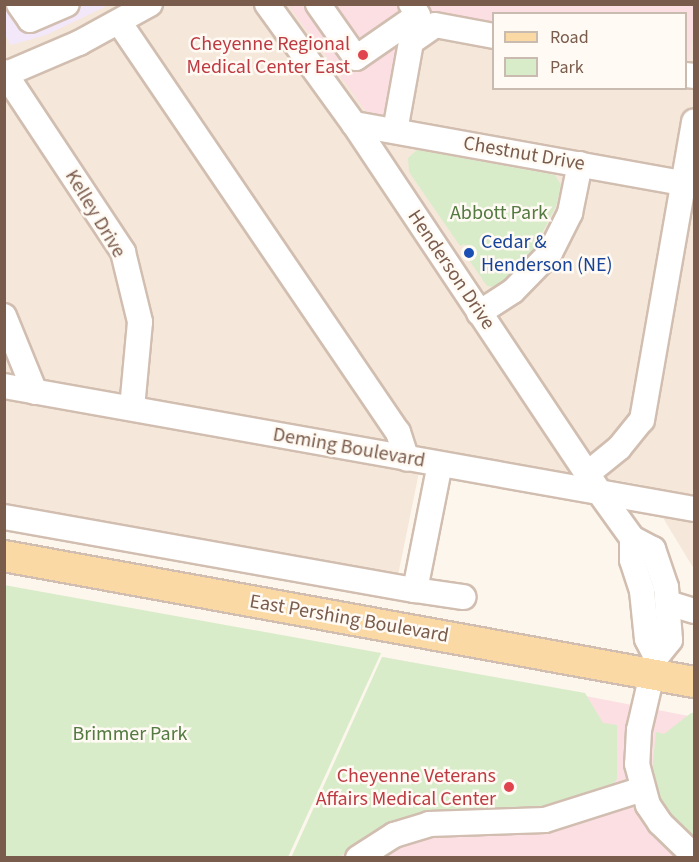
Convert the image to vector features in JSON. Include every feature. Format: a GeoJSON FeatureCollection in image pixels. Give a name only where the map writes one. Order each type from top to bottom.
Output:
{"type":"FeatureCollection","features":[{"type":"Feature","properties":{"kind":"main road","name":"East Pershing Boulevard"},"geometry":{"type":"LineString","coordinates":[[4,556],[651,678],[694,682]]}},
{"type":"Feature","properties":{"kind":"street"},"geometry":{"type":"LineString","coordinates":[[19,4],[30,20],[67,4]]}},
{"type":"Feature","properties":{"kind":"street"},"geometry":{"type":"LineString","coordinates":[[5,74],[123,14],[150,4]]}},
{"type":"Feature","properties":{"kind":"street","name":"Henderson Drive"},"geometry":{"type":"LineString","coordinates":[[267,4],[354,124],[593,483],[632,538],[653,549],[668,603],[670,640],[651,678]]}},
{"type":"Feature","properties":{"kind":"street"},"geometry":{"type":"LineString","coordinates":[[318,4],[356,58],[421,15],[492,35]]}},
{"type":"Feature","properties":{"kind":"street"},"geometry":{"type":"LineString","coordinates":[[123,14],[398,432],[407,459]]}},
{"type":"Feature","properties":{"kind":"street"},"geometry":{"type":"LineString","coordinates":[[394,131],[411,42],[421,15]]}},
{"type":"Feature","properties":{"kind":"street","name":"Kelley Drive"},"geometry":{"type":"LineString","coordinates":[[5,74],[123,252],[140,322],[132,408]]}},
{"type":"Feature","properties":{"kind":"street"},"geometry":{"type":"LineString","coordinates":[[593,483],[642,420],[690,184],[694,122]]}},
{"type":"Feature","properties":{"kind":"street","name":"Chestnut Drive"},"geometry":{"type":"LineString","coordinates":[[354,124],[690,184]]}},
{"type":"Feature","properties":{"kind":"street"},"geometry":{"type":"LineString","coordinates":[[479,313],[513,291],[550,253],[570,213],[580,164]]}},
{"type":"Feature","properties":{"kind":"street"},"geometry":{"type":"LineString","coordinates":[[4,316],[35,392]]}},
{"type":"Feature","properties":{"kind":"street","name":"Deming Boulevard"},"geometry":{"type":"LineString","coordinates":[[4,386],[407,459],[593,483],[694,509]]}},
{"type":"Feature","properties":{"kind":"street"},"geometry":{"type":"LineString","coordinates":[[415,590],[440,464]]}},
{"type":"Feature","properties":{"kind":"street"},"geometry":{"type":"LineString","coordinates":[[4,517],[463,597]]}},
{"type":"Feature","properties":{"kind":"street"},"geometry":{"type":"LineString","coordinates":[[632,538],[632,560],[642,591],[651,678],[637,748],[643,789],[660,823],[694,856]]}},
{"type":"Feature","properties":{"kind":"street"},"geometry":{"type":"LineString","coordinates":[[668,603],[694,611]]}},
{"type":"Feature","properties":{"kind":"street"},"geometry":{"type":"LineString","coordinates":[[358,858],[394,835],[429,824],[545,820],[643,789]]}},
{"type":"Feature","properties":{"kind":"shaded area"},"geometry":{"type":"Polygon","coordinates":[[[4,5],[694,5],[694,569],[643,485],[424,448],[393,600],[5,530],[4,5]]]}},
{"type":"Feature","properties":{"kind":"shaded area"},"geometry":{"type":"Polygon","coordinates":[[[4,5],[109,5],[46,35],[11,45],[5,35],[4,5]]]}},
{"type":"Feature","properties":{"kind":"shaded area","name":"Cheyenne Regional Medical Center East"},"geometry":{"type":"Polygon","coordinates":[[[288,5],[694,5],[694,30],[687,70],[687,12],[492,12],[492,29],[404,41],[389,117],[366,111],[288,5]]]}},
{"type":"Feature","properties":{"kind":"shaded area","name":"Cheyenne Veterans Affairs Medical Center"},"geometry":{"type":"Polygon","coordinates":[[[383,657],[694,717],[694,857],[292,858],[383,657]]]}},
{"type":"Feature","properties":{"kind":"green space","name":"Abbott Park"},"geometry":{"type":"Polygon","coordinates":[[[417,150],[555,175],[561,185],[556,206],[533,251],[496,287],[487,286],[467,257],[471,254],[464,244],[460,246],[409,172],[408,158],[417,150]]]}},
{"type":"Feature","properties":{"kind":"green space","name":"Brimmer Park"},"geometry":{"type":"Polygon","coordinates":[[[4,585],[381,653],[288,857],[5,857],[4,585]]]}},
{"type":"Feature","properties":{"kind":"green space","name":"Cheyenne Veterans Affairs Medical Center"},"geometry":{"type":"Polygon","coordinates":[[[382,657],[585,693],[603,723],[617,725],[617,779],[609,790],[535,811],[445,812],[396,822],[361,839],[340,857],[291,858],[382,657]]]}},
{"type":"Feature","properties":{"kind":"green space"},"geometry":{"type":"Polygon","coordinates":[[[694,713],[694,842],[670,821],[660,804],[652,771],[656,732],[664,734],[694,713]]]}},
{"type":"Feature","properties":{"kind":"place","name":"Cheyenne Regional Medical Center East"},"geometry":{"type":"Point","coordinates":[363,55]}},
{"type":"Feature","properties":{"kind":"place","name":"Cedar & Henderson (NE)"},"geometry":{"type":"Point","coordinates":[469,253]}},
{"type":"Feature","properties":{"kind":"place","name":"Cheyenne Veterans Affairs Medical Center"},"geometry":{"type":"Point","coordinates":[509,787]}}]}
